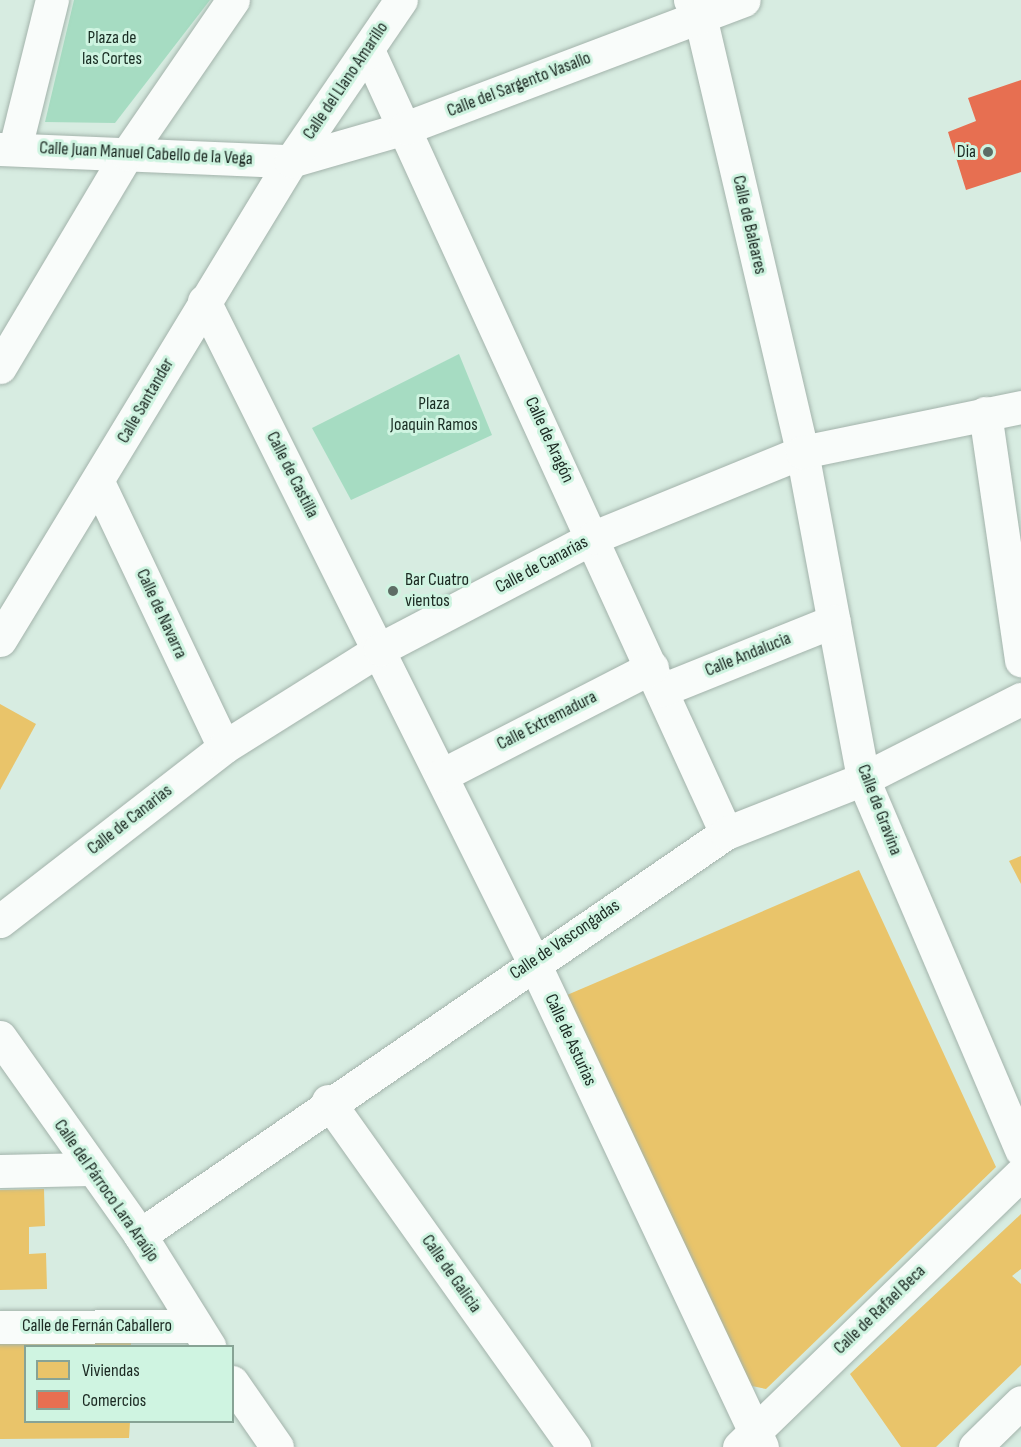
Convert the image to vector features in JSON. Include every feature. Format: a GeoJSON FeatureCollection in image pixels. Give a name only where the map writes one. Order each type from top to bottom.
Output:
{"type":"FeatureCollection","features":[{"type":"Feature","properties":{"kind":"street"},"geometry":{"type":"LineString","coordinates":[[8,148],[52,0]]}},
{"type":"Feature","properties":{"kind":"street"},"geometry":{"type":"LineString","coordinates":[[0,367],[127,154],[233,0]]}},
{"type":"Feature","properties":{"kind":"street","name":"Calle del Llano Amarillo"},"geometry":{"type":"LineString","coordinates":[[291,161],[401,0]]}},
{"type":"Feature","properties":{"kind":"street","name":"Calle del Sargento Vasallo"},"geometry":{"type":"LineString","coordinates":[[291,161],[405,128],[695,8],[744,0]]}},
{"type":"Feature","properties":{"kind":"street","name":"Calle de Baleares"},"geometry":{"type":"LineString","coordinates":[[695,8],[802,452]]}},
{"type":"Feature","properties":{"kind":"street","name":"Calle de Aragón"},"geometry":{"type":"LineString","coordinates":[[368,50],[594,537],[726,833]]}},
{"type":"Feature","properties":{"kind":"street","name":"Calle Juan Manuel Cabello de la Vega"},"geometry":{"type":"LineString","coordinates":[[8,148],[291,161]]}},
{"type":"Feature","properties":{"kind":"street","name":"Calle Santander"},"geometry":{"type":"LineString","coordinates":[[0,640],[291,161]]}},
{"type":"Feature","properties":{"kind":"street","name":"Calle de Castilla"},"geometry":{"type":"LineString","coordinates":[[204,301],[380,649]]}},
{"type":"Feature","properties":{"kind":"street","name":"Calle de Canarias"},"geometry":{"type":"LineString","coordinates":[[0,921],[224,747],[380,649],[594,537],[802,452],[1021,407]]}},
{"type":"Feature","properties":{"kind":"street"},"geometry":{"type":"LineString","coordinates":[[985,413],[1021,660]]}},
{"type":"Feature","properties":{"kind":"street","name":"Calle de Gravina"},"geometry":{"type":"LineString","coordinates":[[802,452],[863,779],[1021,1150]]}},
{"type":"Feature","properties":{"kind":"street","name":"Calle de Navarra"},"geometry":{"type":"LineString","coordinates":[[98,482],[224,747]]}},
{"type":"Feature","properties":{"kind":"street","name":"Calle Andalucia"},"geometry":{"type":"LineString","coordinates":[[657,678],[834,621]]}},
{"type":"Feature","properties":{"kind":"street","name":"Calle de Asturias"},"geometry":{"type":"LineString","coordinates":[[380,649],[533,961],[751,1443]]}},
{"type":"Feature","properties":{"kind":"street","name":"Calle Extremadura"},"geometry":{"type":"LineString","coordinates":[[442,775],[657,678]]}},
{"type":"Feature","properties":{"kind":"street","name":"Calle de Vascongadas"},"geometry":{"type":"LineString","coordinates":[[140,1235],[327,1101],[726,833],[863,779],[1021,699]]}},
{"type":"Feature","properties":{"kind":"street","name":"Calle del Párroco Lara Araújo"},"geometry":{"type":"LineString","coordinates":[[0,1037],[90,1169],[140,1235],[202,1336]]}},
{"type":"Feature","properties":{"kind":"street","name":"Calle de Galicia"},"geometry":{"type":"LineString","coordinates":[[327,1101],[574,1447]]}},
{"type":"Feature","properties":{"kind":"street"},"geometry":{"type":"LineString","coordinates":[[0,1171],[90,1169]]}},
{"type":"Feature","properties":{"kind":"street","name":"Calle de Rafael Beca"},"geometry":{"type":"LineString","coordinates":[[751,1443],[1021,1174]]}},
{"type":"Feature","properties":{"kind":"street","name":"Calle de Fernán Caballero"},"geometry":{"type":"LineString","coordinates":[[0,1327],[202,1336]]}},
{"type":"Feature","properties":{"kind":"street"},"geometry":{"type":"LineString","coordinates":[[234,1385],[277,1447]]}},
{"type":"Feature","properties":{"kind":"street"},"geometry":{"type":"LineString","coordinates":[[975,1447],[1021,1402]]}},
{"type":"Feature","properties":{"kind":"green space","name":"Plaza de las Cortes"},"geometry":{"type":"Polygon","coordinates":[[[74,0],[210,0],[115,123],[45,122],[74,0]]]}},
{"type":"Feature","properties":{"kind":"green space","name":"Plaza Joaquin Ramos"},"geometry":{"type":"Polygon","coordinates":[[[459,354],[492,435],[351,500],[312,428],[459,354]]]}},
{"type":"Feature","properties":{"kind":"building: Viviendas"},"geometry":{"type":"Polygon","coordinates":[[[0,704],[36,724],[0,790],[0,704]]]}},
{"type":"Feature","properties":{"kind":"building: Viviendas"},"geometry":{"type":"Polygon","coordinates":[[[1021,856],[1021,884],[1009,861],[1021,856]]]}},
{"type":"Feature","properties":{"kind":"building: Viviendas"},"geometry":{"type":"Polygon","coordinates":[[[859,870],[996,1167],[766,1389],[742,1384],[567,995],[859,870]]]}},
{"type":"Feature","properties":{"kind":"building: Viviendas"},"geometry":{"type":"Polygon","coordinates":[[[44,1189],[45,1226],[29,1227],[29,1254],[46,1253],[47,1289],[0,1290],[0,1190],[44,1189]]]}},
{"type":"Feature","properties":{"kind":"building: Viviendas"},"geometry":{"type":"Polygon","coordinates":[[[1021,1214],[1021,1269],[1012,1276],[1021,1284],[1021,1365],[936,1447],[901,1447],[850,1374],[1021,1214]]]}},
{"type":"Feature","properties":{"kind":"building: Viviendas"},"geometry":{"type":"Polygon","coordinates":[[[0,1340],[131,1342],[131,1345],[24,1345],[24,1423],[130,1423],[129,1438],[0,1439],[0,1340]]]}},
{"type":"Feature","properties":{"kind":"building: Comercios","name":"Dia"},"geometry":{"type":"Polygon","coordinates":[[[1021,80],[1021,172],[966,190],[948,132],[976,121],[968,98],[1021,80]]]}},
{"type":"Feature","properties":{"kind":"place","name":"Dia"},"geometry":{"type":"Point","coordinates":[988,152]}},
{"type":"Feature","properties":{"kind":"place","name":"Bar Cuatro vientos"},"geometry":{"type":"Point","coordinates":[393,591]}}]}
